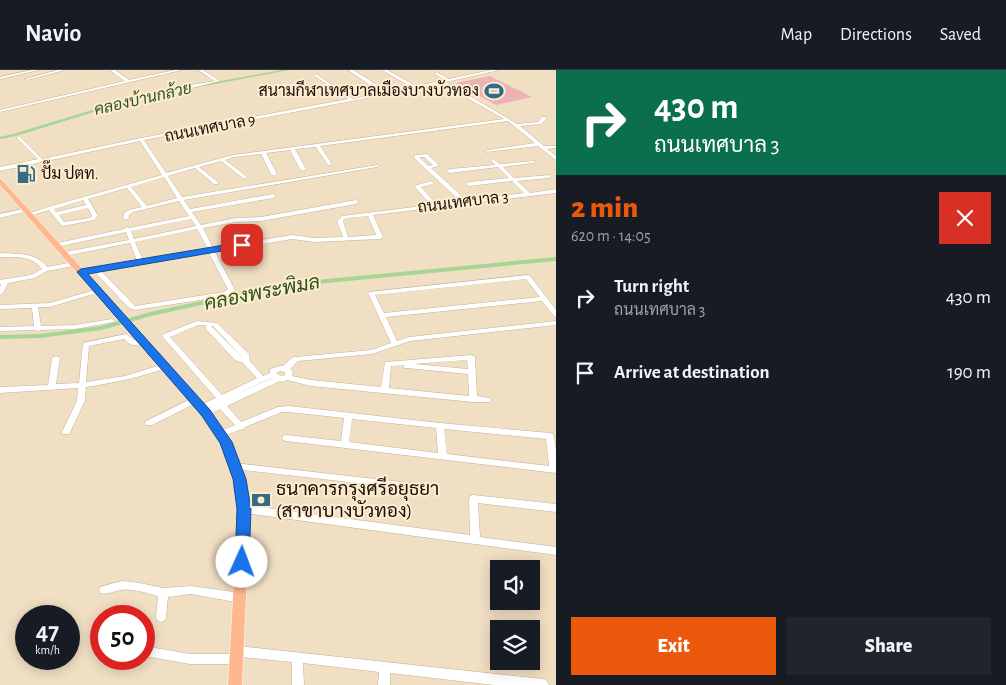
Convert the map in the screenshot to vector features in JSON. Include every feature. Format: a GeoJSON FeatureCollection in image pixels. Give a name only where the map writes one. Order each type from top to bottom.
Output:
{"type":"FeatureCollection","features":[{"type":"Feature","properties":{"kind":"main road"},"geometry":{"type":"LineString","coordinates":[[0,181],[200,407],[221,434],[236,466],[244,509],[241,598],[235,685]]}},
{"type":"Feature","properties":{"kind":"street"},"geometry":{"type":"LineString","coordinates":[[0,78],[25,71],[37,70]]}},
{"type":"Feature","properties":{"kind":"street"},"geometry":{"type":"LineString","coordinates":[[26,79],[63,70]]}},
{"type":"Feature","properties":{"kind":"street"},"geometry":{"type":"LineString","coordinates":[[112,70],[129,82]]}},
{"type":"Feature","properties":{"kind":"street"},"geometry":{"type":"LineString","coordinates":[[0,111],[180,70]]}},
{"type":"Feature","properties":{"kind":"street"},"geometry":{"type":"LineString","coordinates":[[186,87],[218,81],[200,70]]}},
{"type":"Feature","properties":{"kind":"street"},"geometry":{"type":"LineString","coordinates":[[350,70],[385,93]]}},
{"type":"Feature","properties":{"kind":"street"},"geometry":{"type":"LineString","coordinates":[[384,70],[417,87]]}},
{"type":"Feature","properties":{"kind":"street","name":"ถนนเทศบาล 9"},"geometry":{"type":"LineString","coordinates":[[0,170],[41,160],[498,70]]}},
{"type":"Feature","properties":{"kind":"street"},"geometry":{"type":"LineString","coordinates":[[436,73],[509,120],[556,158]]}},
{"type":"Feature","properties":{"kind":"street"},"geometry":{"type":"LineString","coordinates":[[316,76],[352,100]]}},
{"type":"Feature","properties":{"kind":"street","name":"ถนนเทศบาล 9"},"geometry":{"type":"LineString","coordinates":[[0,170],[142,140],[355,102],[417,87]]}},
{"type":"Feature","properties":{"kind":"street"},"geometry":{"type":"LineString","coordinates":[[517,126],[539,123],[544,118]]}},
{"type":"Feature","properties":{"kind":"street"},"geometry":{"type":"LineString","coordinates":[[0,216],[50,208],[222,160],[264,152],[509,120]]}},
{"type":"Feature","properties":{"kind":"street"},"geometry":{"type":"LineString","coordinates":[[19,137],[41,160]]}},
{"type":"Feature","properties":{"kind":"street"},"geometry":{"type":"LineString","coordinates":[[96,269],[131,307],[147,308],[226,294],[232,290],[199,227],[142,140]]}},
{"type":"Feature","properties":{"kind":"street"},"geometry":{"type":"LineString","coordinates":[[490,150],[540,145],[556,146]]}},
{"type":"Feature","properties":{"kind":"street"},"geometry":{"type":"LineString","coordinates":[[318,146],[330,164]]}},
{"type":"Feature","properties":{"kind":"street"},"geometry":{"type":"LineString","coordinates":[[292,149],[303,168]]}},
{"type":"Feature","properties":{"kind":"street"},"geometry":{"type":"LineString","coordinates":[[264,152],[274,174]]}},
{"type":"Feature","properties":{"kind":"street"},"geometry":{"type":"LineString","coordinates":[[222,160],[244,177]]}},
{"type":"Feature","properties":{"kind":"street"},"geometry":{"type":"LineString","coordinates":[[493,160],[528,194]]}},
{"type":"Feature","properties":{"kind":"street"},"geometry":{"type":"LineString","coordinates":[[450,171],[533,162]]}},
{"type":"Feature","properties":{"kind":"street"},"geometry":{"type":"LineString","coordinates":[[126,218],[126,214],[131,211],[180,199],[377,166]]}},
{"type":"Feature","properties":{"kind":"street"},"geometry":{"type":"LineString","coordinates":[[196,167],[216,183]]}},
{"type":"Feature","properties":{"kind":"street"},"geometry":{"type":"LineString","coordinates":[[427,168],[464,202]]}},
{"type":"Feature","properties":{"kind":"street"},"geometry":{"type":"LineString","coordinates":[[469,184],[549,176]]}},
{"type":"Feature","properties":{"kind":"street"},"geometry":{"type":"LineString","coordinates":[[431,183],[417,186],[435,206]]}},
{"type":"Feature","properties":{"kind":"street"},"geometry":{"type":"LineString","coordinates":[[129,187],[145,207]]}},
{"type":"Feature","properties":{"kind":"street","name":"ถนนเทศบาล 3"},"geometry":{"type":"LineString","coordinates":[[346,238],[341,219],[556,191]]}},
{"type":"Feature","properties":{"kind":"street"},"geometry":{"type":"LineString","coordinates":[[188,211],[273,196]]}},
{"type":"Feature","properties":{"kind":"street"},"geometry":{"type":"LineString","coordinates":[[50,208],[62,223],[70,224],[94,217],[85,199]]}},
{"type":"Feature","properties":{"kind":"street"},"geometry":{"type":"LineString","coordinates":[[65,254],[236,220],[261,219],[356,202]]}},
{"type":"Feature","properties":{"kind":"street"},"geometry":{"type":"LineString","coordinates":[[56,214],[90,206]]}},
{"type":"Feature","properties":{"kind":"street"},"geometry":{"type":"LineString","coordinates":[[81,272],[292,237],[315,240],[380,237],[370,214]]}},
{"type":"Feature","properties":{"kind":"street"},"geometry":{"type":"LineString","coordinates":[[57,245],[191,217]]}},
{"type":"Feature","properties":{"kind":"street"},"geometry":{"type":"LineString","coordinates":[[127,229],[141,262]]}},
{"type":"Feature","properties":{"kind":"street"},"geometry":{"type":"LineString","coordinates":[[0,255],[34,257],[45,269]]}},
{"type":"Feature","properties":{"kind":"street"},"geometry":{"type":"LineString","coordinates":[[0,293],[3,281],[33,276],[45,269],[74,264]]}},
{"type":"Feature","properties":{"kind":"street"},"geometry":{"type":"LineString","coordinates":[[395,344],[372,293],[528,277],[556,315]]}},
{"type":"Feature","properties":{"kind":"street"},"geometry":{"type":"LineString","coordinates":[[0,307],[60,303],[98,292]]}},
{"type":"Feature","properties":{"kind":"street"},"geometry":{"type":"LineString","coordinates":[[382,315],[544,299]]}},
{"type":"Feature","properties":{"kind":"street"},"geometry":{"type":"LineString","coordinates":[[35,306],[38,329]]}},
{"type":"Feature","properties":{"kind":"street"},"geometry":{"type":"LineString","coordinates":[[0,329],[75,327],[112,321]]}},
{"type":"Feature","properties":{"kind":"street"},"geometry":{"type":"LineString","coordinates":[[241,427],[166,336],[197,323],[208,323],[208,327],[225,340],[238,358],[246,361],[262,379]]}},
{"type":"Feature","properties":{"kind":"street"},"geometry":{"type":"LineString","coordinates":[[275,377],[275,370],[285,369],[296,359],[372,352],[409,339],[556,324]]}},
{"type":"Feature","properties":{"kind":"street"},"geometry":{"type":"LineString","coordinates":[[66,432],[81,400],[86,345],[126,336],[132,342],[143,342]]}},
{"type":"Feature","properties":{"kind":"street"},"geometry":{"type":"LineString","coordinates":[[388,364],[471,356],[473,399]]}},
{"type":"Feature","properties":{"kind":"street"},"geometry":{"type":"LineString","coordinates":[[52,387],[56,358]]}},
{"type":"Feature","properties":{"kind":"street"},"geometry":{"type":"LineString","coordinates":[[388,364],[472,372]]}},
{"type":"Feature","properties":{"kind":"street"},"geometry":{"type":"LineString","coordinates":[[386,389],[388,364]]}},
{"type":"Feature","properties":{"kind":"street"},"geometry":{"type":"LineString","coordinates":[[0,390],[83,384],[137,376],[164,366]]}},
{"type":"Feature","properties":{"kind":"street"},"geometry":{"type":"LineString","coordinates":[[285,369],[290,373],[288,378]]}},
{"type":"Feature","properties":{"kind":"street"},"geometry":{"type":"LineString","coordinates":[[221,402],[262,379],[275,377],[487,400]]}},
{"type":"Feature","properties":{"kind":"street"},"geometry":{"type":"LineString","coordinates":[[149,423],[221,402],[275,377]]}},
{"type":"Feature","properties":{"kind":"street"},"geometry":{"type":"LineString","coordinates":[[221,434],[281,409],[289,409],[553,437],[555,470],[286,438]]}},
{"type":"Feature","properties":{"kind":"street"},"geometry":{"type":"LineString","coordinates":[[345,444],[348,416]]}},
{"type":"Feature","properties":{"kind":"street"},"geometry":{"type":"LineString","coordinates":[[440,426],[443,456]]}},
{"type":"Feature","properties":{"kind":"street"},"geometry":{"type":"LineString","coordinates":[[236,466],[428,488]]}},
{"type":"Feature","properties":{"kind":"street"},"geometry":{"type":"LineString","coordinates":[[475,539],[473,498],[556,508]]}},
{"type":"Feature","properties":{"kind":"street"},"geometry":{"type":"LineString","coordinates":[[244,509],[556,550]]}},
{"type":"Feature","properties":{"kind":"street"},"geometry":{"type":"LineString","coordinates":[[104,590],[122,585],[163,593],[191,590],[241,598]]}},
{"type":"Feature","properties":{"kind":"street"},"geometry":{"type":"LineString","coordinates":[[161,617],[163,593]]}},
{"type":"Feature","properties":{"kind":"street"},"geometry":{"type":"LineString","coordinates":[[155,654],[190,659],[238,655],[297,657],[543,685]]}},
{"type":"Feature","properties":{"kind":"street"},"geometry":{"type":"LineString","coordinates":[[297,657],[298,685]]}},
{"type":"Feature","properties":{"kind":"street"},"geometry":{"type":"LineString","coordinates":[[384,685],[386,667]]}},
{"type":"Feature","properties":{"kind":"shaded area"},"geometry":{"type":"Polygon","coordinates":[[[490,76],[532,97],[496,105],[456,83],[490,76]]]}},
{"type":"Feature","properties":{"kind":"waterway","name":"คลองบ้านกล้วย"},"geometry":{"type":"LineString","coordinates":[[0,138],[135,98],[287,70]]}},
{"type":"Feature","properties":{"kind":"waterway","name":"คลองพระพิมล"},"geometry":{"type":"LineString","coordinates":[[0,337],[40,336],[102,328],[150,314],[285,285],[556,259]]}},
{"type":"Feature","properties":{"kind":"place","name":"สนามกีฬาเทศบาลเมืองบางบัวทอง"},"geometry":{"type":"Point","coordinates":[494,91]}},
{"type":"Feature","properties":{"kind":"place","name":"ปั๊ม ปตท."},"geometry":{"type":"Point","coordinates":[26,174]}},
{"type":"Feature","properties":{"kind":"place","name":"ธนาคารกรุงศรีอยุธยา (สาขาบางบัวทอง)"},"geometry":{"type":"Point","coordinates":[261,500]}},
{"type":"Feature","properties":{"kind":"route"},"geometry":{"type":"LineString","coordinates":[[242,245],[81,272],[206,413],[226,442],[240,479],[244,509],[242,562]]}}]}
